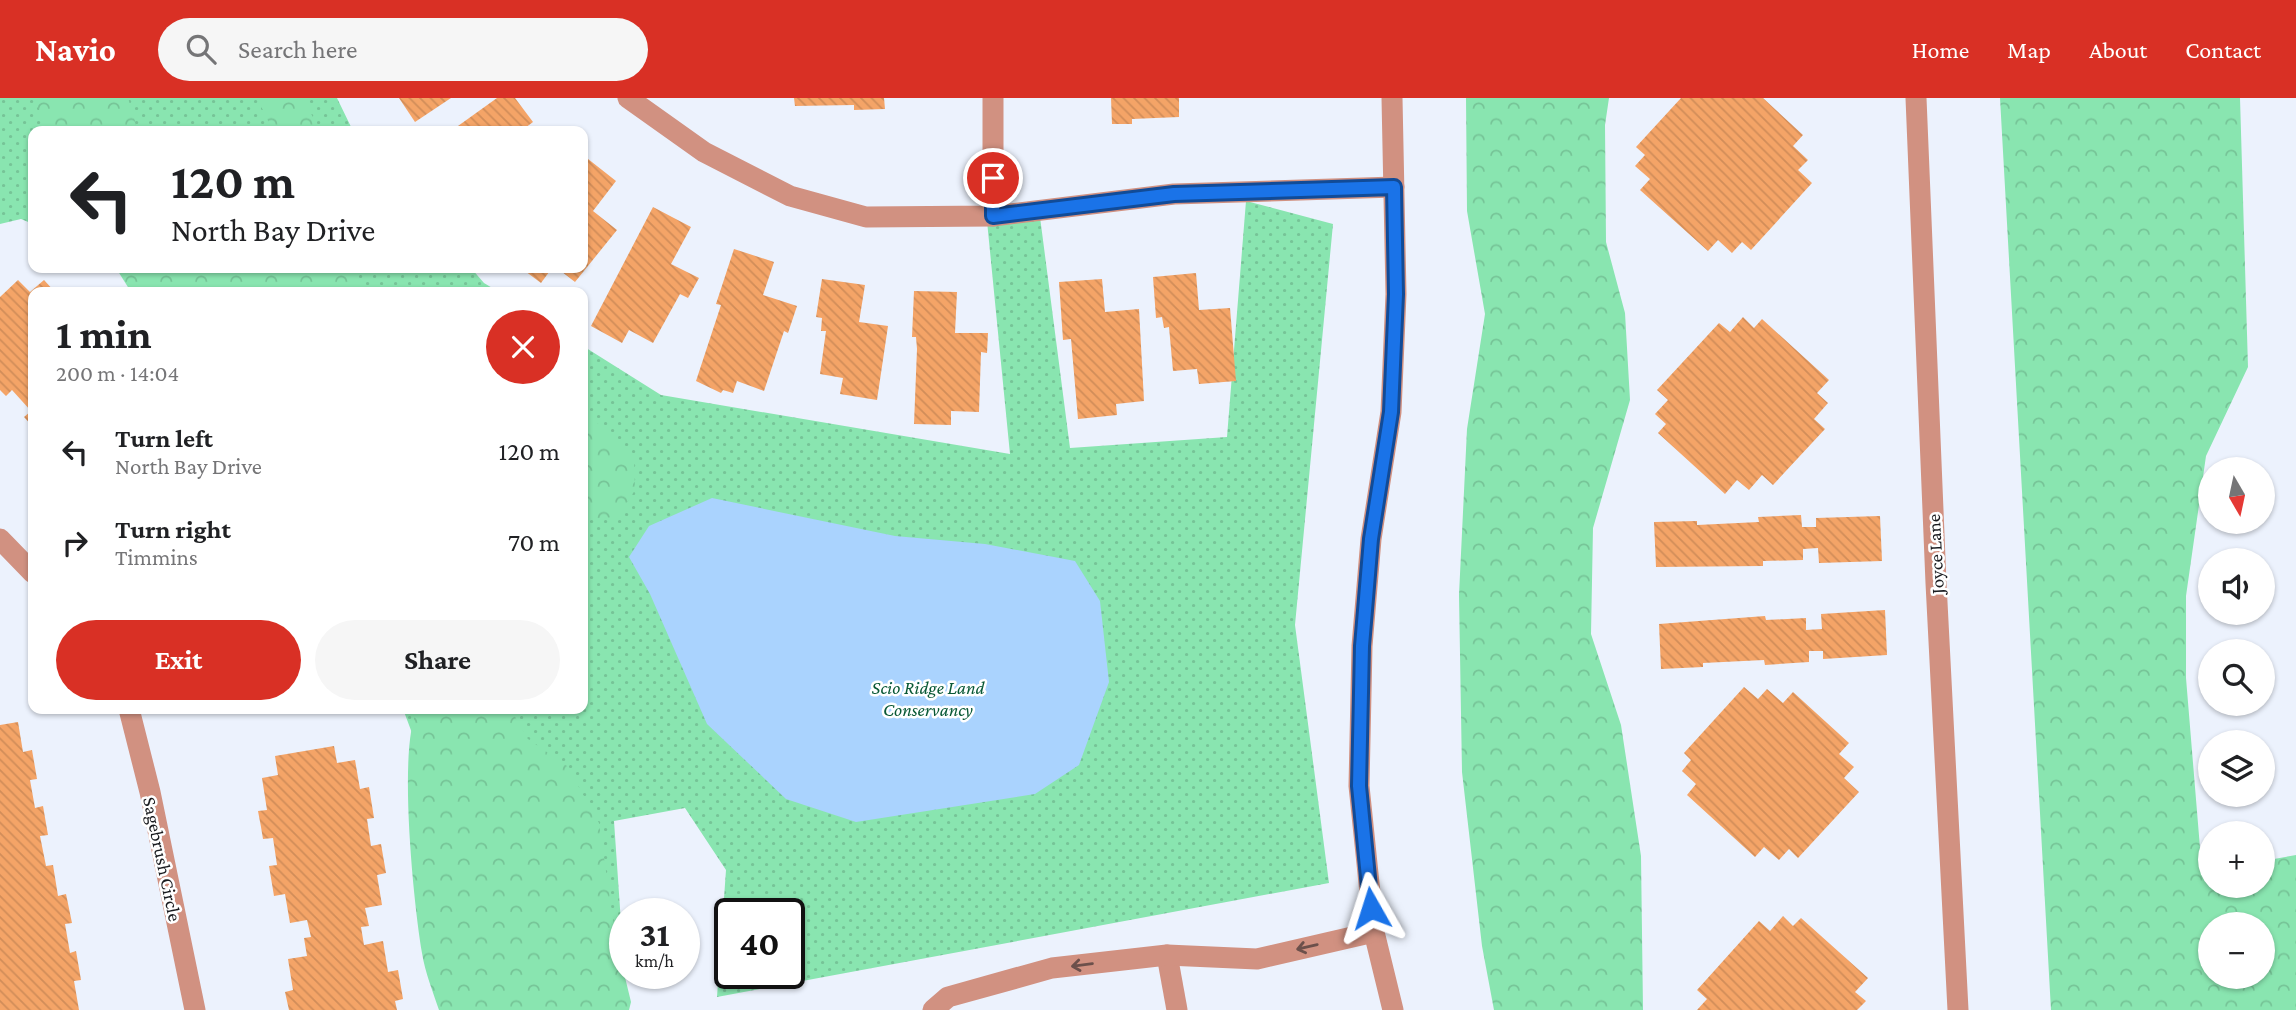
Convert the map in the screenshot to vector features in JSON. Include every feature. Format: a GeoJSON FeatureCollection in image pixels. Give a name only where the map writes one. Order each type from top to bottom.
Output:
{"type":"FeatureCollection","features":[{"type":"Feature","properties":{"kind":"street"},"geometry":{"type":"LineString","coordinates":[[628,98],[704,152],[790,196],[866,217],[993,216],[1174,194],[1394,187]]}},
{"type":"Feature","properties":{"kind":"street"},"geometry":{"type":"LineString","coordinates":[[993,98],[993,216]]}},
{"type":"Feature","properties":{"kind":"street"},"geometry":{"type":"LineString","coordinates":[[1392,98],[1396,294],[1391,412],[1371,539],[1362,646],[1359,786],[1374,932],[1393,1010]]}},
{"type":"Feature","properties":{"kind":"street","name":"Joyce Lane"},"geometry":{"type":"LineString","coordinates":[[1916,98],[1936,583],[1958,1010]]}},
{"type":"Feature","properties":{"kind":"street"},"geometry":{"type":"LineString","coordinates":[[0,539],[28,568]]}},
{"type":"Feature","properties":{"kind":"street","name":"Sagebrush Circle"},"geometry":{"type":"LineString","coordinates":[[130,714],[150,792],[195,1010]]}},
{"type":"Feature","properties":{"kind":"street"},"geometry":{"type":"LineString","coordinates":[[933,1010],[948,997],[1052,968],[1167,955],[1257,959],[1374,932]]}},
{"type":"Feature","properties":{"kind":"street"},"geometry":{"type":"LineString","coordinates":[[1167,955],[1177,1010]]}},
{"type":"Feature","properties":{"kind":"green space"},"geometry":{"type":"Polygon","coordinates":[[[0,98],[337,98],[351,126],[28,126],[28,222],[21,219],[0,224],[0,98]]]}},
{"type":"Feature","properties":{"kind":"green space"},"geometry":{"type":"Polygon","coordinates":[[[35,98],[128,98],[136,126],[45,126],[35,98]]]}},
{"type":"Feature","properties":{"kind":"green space"},"geometry":{"type":"Polygon","coordinates":[[[257,98],[303,98],[317,126],[271,126],[257,98]]]}},
{"type":"Feature","properties":{"kind":"green space"},"geometry":{"type":"Polygon","coordinates":[[[1466,98],[1609,98],[1605,125],[1606,242],[1625,313],[1630,400],[1593,528],[1591,634],[1621,725],[1641,856],[1643,1010],[1494,1010],[1482,946],[1462,772],[1459,595],[1467,429],[1485,314],[1467,211],[1466,98]]]}},
{"type":"Feature","properties":{"kind":"green space"},"geometry":{"type":"Polygon","coordinates":[[[2000,98],[2240,98],[2248,367],[2206,457],[2198,457],[2198,512],[2186,596],[2186,678],[2198,824],[2198,898],[2275,898],[2275,859],[2296,855],[2296,1010],[2051,1010],[2000,98]]]}},
{"type":"Feature","properties":{"kind":"green space","name":"Scio Ridge Land Conservancy"},"geometry":{"type":"Polygon","coordinates":[[[1246,201],[1333,224],[1295,625],[1329,883],[805,981],[805,898],[724,898],[726,870],[685,808],[614,821],[619,898],[609,898],[609,989],[427,773],[405,714],[588,714],[588,349],[661,395],[1010,454],[987,221],[1040,217],[1070,448],[1227,437],[1246,201]]]}},
{"type":"Feature","properties":{"kind":"green space"},"geometry":{"type":"Polygon","coordinates":[[[119,273],[353,273],[366,287],[128,287],[119,273]]]}},
{"type":"Feature","properties":{"kind":"green space"},"geometry":{"type":"Polygon","coordinates":[[[127,273],[475,273],[491,287],[140,287],[127,273]]]}},
{"type":"Feature","properties":{"kind":"green space"},"geometry":{"type":"Polygon","coordinates":[[[588,414],[634,459],[635,490],[618,517],[588,519],[588,414]]]}},
{"type":"Feature","properties":{"kind":"green space"},"geometry":{"type":"Polygon","coordinates":[[[416,714],[514,714],[528,739],[567,766],[599,823],[610,898],[609,989],[628,989],[631,1002],[629,1010],[439,1010],[423,960],[419,931],[409,827],[409,755],[416,714]]]}},
{"type":"Feature","properties":{"kind":"green space","name":"Scio Ridge Land Conservancy"},"geometry":{"type":"Polygon","coordinates":[[[609,989],[626,989],[627,1010],[609,989]]]}},
{"type":"Feature","properties":{"kind":"green space","name":"Scio Ridge Land Conservancy"},"geometry":{"type":"Polygon","coordinates":[[[718,989],[760,989],[717,997],[718,989]]]}},
{"type":"Feature","properties":{"kind":"water"},"geometry":{"type":"Polygon","coordinates":[[[712,498],[895,536],[985,544],[1075,561],[1100,601],[1109,682],[1079,765],[1035,794],[856,822],[786,799],[707,724],[650,594],[629,557],[649,526],[712,498]]]}},
{"type":"Feature","properties":{"kind":"building"},"geometry":{"type":"Polygon","coordinates":[[[399,98],[451,98],[415,122],[399,98]]]}},
{"type":"Feature","properties":{"kind":"building"},"geometry":{"type":"Polygon","coordinates":[[[497,98],[515,98],[533,122],[528,126],[458,126],[497,98]]]}},
{"type":"Feature","properties":{"kind":"building"},"geometry":{"type":"Polygon","coordinates":[[[794,98],[884,98],[885,109],[854,110],[854,105],[795,106],[794,98]]]}},
{"type":"Feature","properties":{"kind":"building"},"geometry":{"type":"Polygon","coordinates":[[[1111,98],[1179,98],[1179,117],[1132,119],[1132,124],[1112,124],[1111,98]]]}},
{"type":"Feature","properties":{"kind":"building"},"geometry":{"type":"Polygon","coordinates":[[[1681,98],[1763,98],[1803,135],[1793,146],[1808,160],[1798,170],[1812,183],[1751,250],[1742,242],[1732,253],[1718,240],[1708,251],[1640,190],[1650,179],[1635,166],[1645,155],[1636,147],[1681,98]]]}},
{"type":"Feature","properties":{"kind":"building"},"geometry":{"type":"Polygon","coordinates":[[[588,159],[616,181],[593,211],[617,230],[588,266],[588,159]]]}},
{"type":"Feature","properties":{"kind":"building"},"geometry":{"type":"Polygon","coordinates":[[[653,207],[691,227],[671,264],[699,278],[688,298],[680,294],[653,343],[629,330],[622,343],[591,326],[653,207]]]}},
{"type":"Feature","properties":{"kind":"building"},"geometry":{"type":"Polygon","coordinates":[[[734,249],[774,262],[763,295],[797,306],[788,333],[784,331],[764,391],[737,381],[733,393],[723,390],[721,393],[696,381],[721,305],[716,304],[734,249]]]}},
{"type":"Feature","properties":{"kind":"building"},"geometry":{"type":"Polygon","coordinates":[[[528,273],[548,273],[541,283],[528,273]]]}},
{"type":"Feature","properties":{"kind":"building"},"geometry":{"type":"Polygon","coordinates":[[[563,273],[582,273],[575,282],[563,273]]]}},
{"type":"Feature","properties":{"kind":"building"},"geometry":{"type":"Polygon","coordinates":[[[1196,273],[1199,310],[1230,308],[1236,381],[1199,384],[1197,369],[1173,371],[1169,327],[1164,328],[1162,317],[1156,318],[1153,277],[1196,273]]]}},
{"type":"Feature","properties":{"kind":"building"},"geometry":{"type":"Polygon","coordinates":[[[822,279],[865,285],[859,322],[888,326],[877,400],[840,394],[843,378],[820,374],[826,331],[821,331],[822,318],[816,317],[822,279]]]}},
{"type":"Feature","properties":{"kind":"building"},"geometry":{"type":"Polygon","coordinates":[[[1102,279],[1105,312],[1139,309],[1144,401],[1116,404],[1117,415],[1078,419],[1071,339],[1063,340],[1059,282],[1102,279]]]}},
{"type":"Feature","properties":{"kind":"building"},"geometry":{"type":"Polygon","coordinates":[[[18,280],[28,290],[28,408],[12,390],[6,396],[0,390],[0,297],[18,280]]]}},
{"type":"Feature","properties":{"kind":"building"},"geometry":{"type":"Polygon","coordinates":[[[44,280],[50,287],[36,287],[44,280]]]}},
{"type":"Feature","properties":{"kind":"building"},"geometry":{"type":"Polygon","coordinates":[[[914,291],[957,292],[955,333],[988,333],[987,353],[981,352],[979,412],[951,411],[951,425],[914,424],[917,349],[916,337],[912,337],[914,291]]]}},
{"type":"Feature","properties":{"kind":"building"},"geometry":{"type":"Polygon","coordinates":[[[1743,317],[1754,328],[1762,319],[1829,380],[1817,393],[1828,403],[1814,419],[1825,429],[1773,485],[1762,475],[1749,490],[1737,480],[1725,494],[1658,433],[1666,424],[1655,414],[1668,400],[1657,390],[1719,323],[1730,332],[1743,317]]]}},
{"type":"Feature","properties":{"kind":"building"},"geometry":{"type":"Polygon","coordinates":[[[1801,515],[1802,527],[1816,527],[1816,518],[1880,516],[1882,561],[1819,563],[1818,548],[1803,549],[1803,560],[1763,561],[1763,566],[1656,567],[1654,522],[1697,521],[1697,525],[1759,522],[1758,517],[1801,515]]]}},
{"type":"Feature","properties":{"kind":"building"},"geometry":{"type":"Polygon","coordinates":[[[1885,610],[1887,655],[1823,659],[1823,651],[1809,651],[1809,662],[1765,665],[1764,660],[1703,663],[1703,667],[1661,669],[1659,624],[1765,616],[1766,620],[1806,618],[1806,630],[1822,629],[1821,614],[1885,610]]]}},
{"type":"Feature","properties":{"kind":"building"},"geometry":{"type":"Polygon","coordinates":[[[1744,687],[1758,699],[1767,689],[1783,703],[1793,692],[1849,743],[1839,754],[1854,767],[1844,778],[1859,792],[1798,858],[1789,849],[1779,860],[1764,847],[1755,857],[1687,795],[1696,784],[1682,771],[1691,760],[1684,753],[1744,687]]]}},
{"type":"Feature","properties":{"kind":"building"},"geometry":{"type":"Polygon","coordinates":[[[18,722],[23,752],[32,750],[37,779],[30,780],[35,808],[43,806],[48,835],[40,836],[46,866],[53,865],[58,896],[66,894],[72,923],[65,924],[70,953],[76,951],[81,980],[74,981],[79,1010],[0,1010],[0,725],[18,722]]]}},
{"type":"Feature","properties":{"kind":"building"},"geometry":{"type":"Polygon","coordinates":[[[334,746],[337,763],[355,760],[360,789],[369,787],[374,818],[367,819],[371,846],[381,844],[386,873],[377,875],[382,905],[365,908],[369,926],[361,927],[364,945],[383,941],[388,972],[398,970],[403,999],[395,1001],[397,1010],[289,1010],[285,992],[293,990],[288,959],[307,956],[304,938],[311,937],[307,920],[290,923],[285,894],[274,896],[269,866],[277,865],[273,838],[263,839],[258,811],[267,810],[262,778],[278,775],[275,756],[334,746]]]}},
{"type":"Feature","properties":{"kind":"building"},"geometry":{"type":"Polygon","coordinates":[[[1783,916],[1793,926],[1801,918],[1868,978],[1855,992],[1866,1001],[1857,1010],[1697,1010],[1707,999],[1697,990],[1759,921],[1770,931],[1783,916]]]}},
{"type":"Feature","properties":{"kind":"route"},"geometry":{"type":"LineString","coordinates":[[993,178],[993,216],[1174,194],[1394,187],[1396,294],[1391,412],[1371,539],[1362,646],[1359,786],[1371,908]]}}]}
